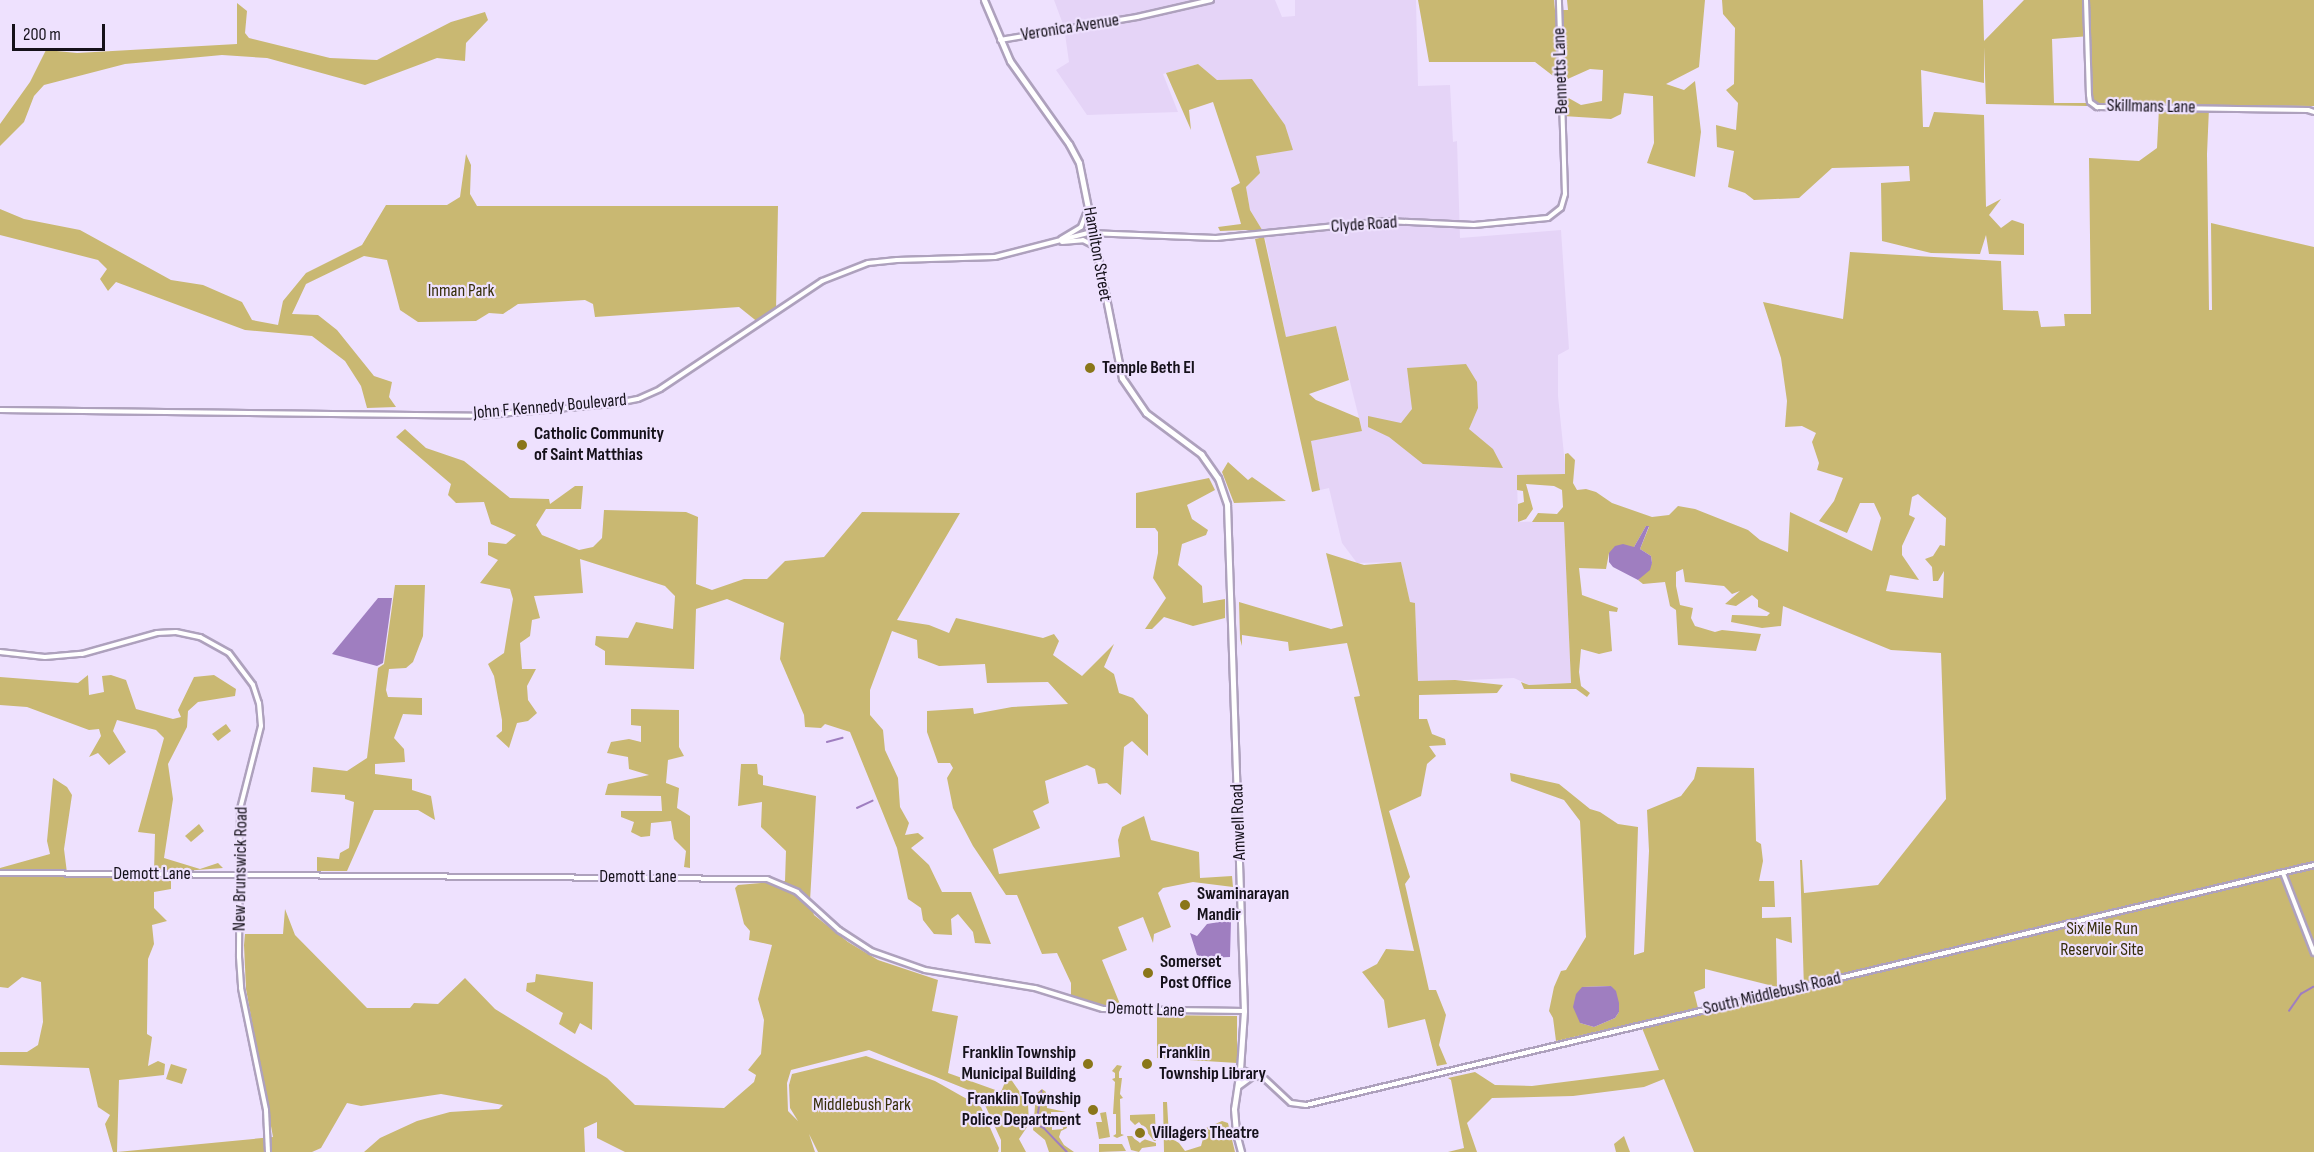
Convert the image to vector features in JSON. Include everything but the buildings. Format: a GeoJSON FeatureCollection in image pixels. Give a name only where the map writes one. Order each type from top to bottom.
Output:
{"type":"FeatureCollection","features":[{"type":"Feature","properties":{"kind":"main road","name":"Hamilton Street"},"geometry":{"type":"LineString","coordinates":[[984,0],[999,40],[1014,68],[1074,152],[1083,175],[1122,378],[1146,412],[1201,454],[1224,492]]}},
{"type":"Feature","properties":{"kind":"main road","name":"Amwell Road"},"geometry":{"type":"LineString","coordinates":[[1224,492],[1230,527],[1244,1011],[1234,1120],[1241,1152]]}},
{"type":"Feature","properties":{"kind":"main road"},"geometry":{"type":"LineString","coordinates":[[1238,1087],[1254,1074]]}},
{"type":"Feature","properties":{"kind":"street","name":"Veronica Avenue"},"geometry":{"type":"LineString","coordinates":[[999,40],[1137,17],[1212,0]]}},
{"type":"Feature","properties":{"kind":"street","name":"Bennetts Lane"},"geometry":{"type":"LineString","coordinates":[[1559,0],[1564,141]]}},
{"type":"Feature","properties":{"kind":"street","name":"Skillmans Lane"},"geometry":{"type":"LineString","coordinates":[[2086,0],[2088,95],[2090,102],[2097,107],[2308,110],[2314,112]]}},
{"type":"Feature","properties":{"kind":"street","name":"Clyde Road"},"geometry":{"type":"LineString","coordinates":[[1095,233],[1216,238],[1386,221],[1474,225],[1548,218],[1559,212],[1564,204],[1564,141]]}},
{"type":"Feature","properties":{"kind":"street"},"geometry":{"type":"LineString","coordinates":[[1050,244],[1081,227],[1089,205]]}},
{"type":"Feature","properties":{"kind":"street","name":"John F Kennedy Boulevard"},"geometry":{"type":"LineString","coordinates":[[0,410],[477,416],[612,404],[638,399],[660,389],[822,281],[846,270],[880,261],[995,257],[1095,233]]}},
{"type":"Feature","properties":{"kind":"street"},"geometry":{"type":"LineString","coordinates":[[1050,244],[1083,240],[1096,248]]}},
{"type":"Feature","properties":{"kind":"street","name":"New Brunswick Road"},"geometry":{"type":"LineString","coordinates":[[0,652],[45,657],[82,654],[157,633],[176,633],[200,637],[229,653],[253,685],[261,712],[258,744],[240,809],[241,988],[266,1110],[268,1152]]}},
{"type":"Feature","properties":{"kind":"street","name":"South Middlebush Road"},"geometry":{"type":"LineString","coordinates":[[1240,1069],[1273,1085],[1291,1103],[1306,1105],[2314,865]]}},
{"type":"Feature","properties":{"kind":"street","name":"Demott Lane"},"geometry":{"type":"LineString","coordinates":[[0,873],[767,879],[797,892],[839,930],[871,951],[925,970],[1035,988],[1103,1010],[1244,1011]]}},
{"type":"Feature","properties":{"kind":"street"},"geometry":{"type":"LineString","coordinates":[[2283,873],[2314,952]]}},
{"type":"Feature","properties":{"kind":"shaded area"},"geometry":{"type":"Polygon","coordinates":[[[1054,0],[1275,0],[1282,17],[1295,16],[1295,0],[1416,0],[1418,86],[1450,85],[1453,142],[1457,141],[1460,238],[1561,230],[1569,349],[1558,355],[1558,396],[1566,474],[1517,476],[1518,522],[1564,521],[1571,683],[1529,685],[1514,678],[1418,682],[1415,603],[1410,603],[1401,562],[1357,563],[1342,543],[1329,488],[1320,490],[1311,441],[1362,430],[1336,326],[1286,337],[1264,233],[1250,210],[1246,187],[1256,156],[1264,98],[1252,79],[1217,80],[1198,64],[1163,74],[1178,112],[1087,115],[1056,70],[1069,62],[1064,27],[1054,0]]]}},
{"type":"Feature","properties":{"kind":"shaded area"},"geometry":{"type":"Polygon","coordinates":[[[1646,526],[1649,526],[1640,549],[1651,556],[1652,563],[1650,570],[1638,580],[1613,567],[1609,562],[1609,553],[1615,546],[1623,544],[1634,547],[1646,526]]]}},
{"type":"Feature","properties":{"kind":"shaded area"},"geometry":{"type":"Polygon","coordinates":[[[378,598],[392,598],[383,663],[377,666],[332,654],[378,598]]]}},
{"type":"Feature","properties":{"kind":"shaded area"},"geometry":{"type":"Polygon","coordinates":[[[1231,920],[1230,957],[1205,958],[1197,955],[1190,933],[1197,936],[1207,924],[1231,920]]]}},
{"type":"Feature","properties":{"kind":"shaded area"},"geometry":{"type":"Polygon","coordinates":[[[1611,986],[1616,991],[1619,1003],[1619,1012],[1615,1018],[1594,1027],[1580,1023],[1573,1007],[1576,994],[1582,987],[1611,986]]]}},
{"type":"Feature","properties":{"kind":"green space"},"geometry":{"type":"Polygon","coordinates":[[[1418,0],[1554,0],[1555,10],[1568,10],[1567,0],[1705,0],[1699,67],[1666,84],[1684,90],[1695,81],[1701,132],[1695,177],[1647,163],[1654,143],[1653,96],[1624,93],[1621,114],[1611,119],[1563,116],[1565,96],[1581,105],[1602,101],[1603,70],[1590,69],[1561,82],[1535,62],[1429,62],[1418,0]]]}},
{"type":"Feature","properties":{"kind":"green space"},"geometry":{"type":"Polygon","coordinates":[[[1722,0],[1983,0],[1984,41],[2024,0],[2314,0],[2314,106],[2096,104],[2092,100],[2090,36],[2052,39],[2054,103],[2087,103],[2087,106],[1986,104],[1984,47],[1984,83],[1921,70],[1923,127],[1929,127],[1934,112],[1984,115],[1986,207],[2001,199],[1989,215],[2001,228],[2012,220],[2024,224],[2024,255],[1989,254],[1986,235],[1980,254],[1931,253],[1882,241],[1881,183],[1910,181],[1909,166],[1832,168],[1799,198],[1754,200],[1745,193],[1728,187],[1734,151],[1717,147],[1716,125],[1736,130],[1738,103],[1726,90],[1734,84],[1735,28],[1723,14],[1722,0]]]}},
{"type":"Feature","properties":{"kind":"green space"},"geometry":{"type":"Polygon","coordinates":[[[237,3],[247,11],[245,33],[249,38],[330,58],[377,60],[451,22],[485,12],[488,20],[466,43],[465,61],[437,58],[365,85],[267,58],[222,55],[125,64],[44,85],[34,96],[24,122],[0,146],[0,124],[30,82],[46,50],[77,53],[237,44],[237,3]]]}},
{"type":"Feature","properties":{"kind":"green space"},"geometry":{"type":"Polygon","coordinates":[[[1198,64],[1217,80],[1252,79],[1285,125],[1293,150],[1256,156],[1260,173],[1246,187],[1250,210],[1264,233],[1246,230],[1220,231],[1218,227],[1241,224],[1231,188],[1240,183],[1213,102],[1189,110],[1191,130],[1166,73],[1198,64]]]}},
{"type":"Feature","properties":{"kind":"green space","name":"Six Mile Run Reservoir Site"},"geometry":{"type":"Polygon","coordinates":[[[2159,108],[2209,108],[2207,154],[2209,310],[2212,310],[2211,223],[2314,247],[2314,1152],[1694,1152],[1664,1079],[1644,1087],[1573,1096],[1492,1098],[1467,1123],[1477,1152],[1448,1152],[1464,1148],[1451,1080],[1448,1078],[1475,1072],[1495,1085],[1532,1086],[1659,1070],[1642,1028],[1804,989],[1800,860],[1802,860],[1804,893],[1878,885],[1946,799],[1941,653],[1891,650],[1783,606],[1781,626],[1762,628],[1731,622],[1732,615],[1767,616],[1770,613],[1758,607],[1758,600],[1752,595],[1736,606],[1725,604],[1740,591],[1732,594],[1724,586],[1685,582],[1683,569],[1676,572],[1680,605],[1693,608],[1691,618],[1695,626],[1715,632],[1722,630],[1761,634],[1756,651],[1678,645],[1676,610],[1670,606],[1665,582],[1643,584],[1638,580],[1652,563],[1651,556],[1640,549],[1649,527],[1646,526],[1634,547],[1609,553],[1606,569],[1579,568],[1582,595],[1618,608],[1617,612],[1609,611],[1612,651],[1599,654],[1581,649],[1579,672],[1581,686],[1590,693],[1587,697],[1576,689],[1524,689],[1521,682],[1529,685],[1571,683],[1564,522],[1532,522],[1538,513],[1557,514],[1563,507],[1562,490],[1554,486],[1526,484],[1533,509],[1526,519],[1518,522],[1518,504],[1524,502],[1523,491],[1517,490],[1517,475],[1565,474],[1565,454],[1568,453],[1575,460],[1573,483],[1577,490],[1586,489],[1596,492],[1612,503],[1652,517],[1669,515],[1678,506],[1695,509],[1748,530],[1760,540],[1788,552],[1790,512],[1872,551],[1881,518],[1874,503],[1860,503],[1847,533],[1819,521],[1834,501],[1843,478],[1817,470],[1819,463],[1812,442],[1816,433],[1802,426],[1785,427],[1787,401],[1781,358],[1763,302],[1843,319],[1850,252],[2001,261],[2003,310],[2038,311],[2041,327],[2065,326],[2064,314],[2091,314],[2089,158],[2139,161],[2157,148],[2159,108]],[[1918,494],[1912,497],[1909,515],[1915,518],[1902,546],[1902,555],[1919,580],[1890,575],[1886,591],[1943,598],[1944,571],[1938,581],[1933,581],[1932,567],[1925,559],[1933,556],[1940,545],[1945,546],[1946,518],[1918,494]]]}},
{"type":"Feature","properties":{"kind":"green space","name":"Inman Park"},"geometry":{"type":"Polygon","coordinates":[[[466,154],[471,165],[470,194],[477,206],[778,206],[776,311],[759,323],[739,307],[595,317],[593,304],[585,300],[518,304],[503,314],[489,313],[476,321],[418,322],[400,310],[387,260],[364,256],[306,284],[292,314],[318,315],[337,330],[374,376],[392,382],[389,397],[396,407],[367,408],[361,386],[345,361],[312,336],[245,330],[116,282],[108,291],[100,279],[107,269],[98,260],[0,235],[0,209],[24,219],[80,230],[171,280],[203,285],[242,302],[252,320],[278,325],[283,301],[306,273],[362,245],[386,205],[447,205],[460,197],[466,154]]]}},
{"type":"Feature","properties":{"kind":"green space"},"geometry":{"type":"Polygon","coordinates":[[[1264,237],[1286,337],[1336,326],[1349,380],[1309,394],[1316,400],[1359,418],[1362,431],[1311,441],[1320,490],[1312,492],[1255,239],[1264,237]]]}},
{"type":"Feature","properties":{"kind":"green space"},"geometry":{"type":"Polygon","coordinates":[[[1466,364],[1477,382],[1478,408],[1469,429],[1493,449],[1503,468],[1423,464],[1389,437],[1368,427],[1368,416],[1401,423],[1412,409],[1407,368],[1466,364]]]}},
{"type":"Feature","properties":{"kind":"green space"},"geometry":{"type":"Polygon","coordinates":[[[405,429],[426,448],[464,461],[510,498],[549,499],[550,504],[575,486],[583,486],[581,509],[546,509],[536,525],[542,535],[579,550],[593,547],[602,538],[604,510],[686,512],[698,517],[696,584],[712,590],[744,579],[767,579],[785,561],[824,557],[862,512],[960,513],[897,620],[929,625],[949,633],[956,618],[1043,638],[1054,634],[1059,641],[1053,655],[1082,676],[1114,644],[1104,667],[1114,674],[1119,693],[1133,698],[1148,715],[1148,756],[1132,741],[1124,747],[1121,795],[1107,783],[1098,784],[1095,769],[1087,765],[1045,781],[1049,803],[1033,811],[1040,828],[993,849],[999,874],[1120,857],[1118,840],[1122,827],[1144,816],[1151,840],[1199,852],[1200,878],[1232,876],[1233,887],[1193,882],[1163,888],[1158,893],[1171,927],[1154,934],[1153,943],[1143,917],[1118,927],[1127,950],[1102,960],[1122,1009],[1071,998],[1071,983],[1057,953],[1042,954],[1017,895],[1006,895],[973,846],[953,808],[947,778],[953,768],[950,763],[938,763],[927,732],[927,711],[973,708],[974,714],[1012,707],[1068,704],[1048,682],[987,683],[985,664],[939,666],[918,658],[917,640],[892,631],[870,690],[870,715],[883,730],[885,750],[898,778],[900,807],[909,823],[905,835],[918,833],[924,838],[911,848],[929,865],[942,892],[971,892],[991,944],[975,943],[973,932],[958,914],[951,919],[952,935],[934,934],[923,920],[921,908],[908,899],[897,848],[850,732],[825,724],[821,728],[805,727],[804,715],[780,659],[784,623],[727,599],[696,609],[694,669],[605,665],[605,651],[595,645],[596,636],[628,638],[636,622],[673,629],[675,596],[665,586],[580,559],[583,593],[534,596],[540,618],[532,620],[530,636],[520,643],[522,669],[536,669],[527,686],[528,700],[537,713],[528,721],[517,723],[509,748],[496,736],[502,731],[502,720],[494,676],[488,664],[504,653],[513,599],[510,589],[480,583],[498,560],[488,555],[488,542],[506,544],[516,535],[491,524],[484,502],[456,503],[448,495],[451,484],[396,437],[405,429]]]}},
{"type":"Feature","properties":{"kind":"green space"},"geometry":{"type":"Polygon","coordinates":[[[1228,462],[1248,480],[1252,477],[1286,501],[1234,503],[1222,472],[1228,462]]]}},
{"type":"Feature","properties":{"kind":"green space"},"geometry":{"type":"Polygon","coordinates":[[[1209,478],[1215,490],[1187,505],[1192,519],[1208,530],[1206,535],[1182,544],[1178,565],[1202,586],[1203,603],[1225,599],[1225,618],[1193,626],[1164,617],[1152,629],[1145,629],[1166,598],[1153,578],[1158,553],[1158,532],[1155,528],[1136,528],[1136,493],[1209,478]]]}},
{"type":"Feature","properties":{"kind":"green space"},"geometry":{"type":"Polygon","coordinates":[[[1326,553],[1364,565],[1401,562],[1410,602],[1415,603],[1418,681],[1455,680],[1503,685],[1497,693],[1419,695],[1419,719],[1427,719],[1432,734],[1445,739],[1446,745],[1429,746],[1436,756],[1427,764],[1421,796],[1389,811],[1410,877],[1405,884],[1429,990],[1436,990],[1446,1015],[1439,1045],[1447,1064],[1437,1066],[1425,1019],[1388,1028],[1384,1000],[1362,972],[1377,964],[1386,949],[1414,951],[1354,697],[1360,696],[1347,643],[1289,651],[1288,642],[1242,635],[1242,646],[1240,639],[1239,602],[1331,629],[1343,626],[1326,553]]]}},
{"type":"Feature","properties":{"kind":"green space"},"geometry":{"type":"Polygon","coordinates":[[[395,585],[425,585],[423,636],[413,662],[406,668],[389,669],[386,690],[388,697],[422,698],[422,715],[403,714],[394,738],[404,749],[405,762],[375,764],[375,774],[412,779],[412,790],[431,796],[435,820],[418,810],[374,810],[347,871],[317,871],[317,857],[339,859],[340,853],[349,848],[354,802],[345,799],[345,795],[311,792],[313,767],[347,771],[367,758],[378,668],[384,664],[395,585]]]}},
{"type":"Feature","properties":{"kind":"green space"},"geometry":{"type":"Polygon","coordinates":[[[88,675],[89,695],[104,692],[102,676],[111,675],[126,680],[136,709],[173,719],[181,717],[178,710],[194,677],[214,675],[236,689],[235,696],[198,702],[188,711],[187,727],[168,764],[173,799],[164,858],[200,869],[218,863],[223,868],[171,872],[171,889],[154,892],[154,908],[167,921],[152,925],[154,944],[148,959],[147,1034],[152,1037],[148,1066],[158,1061],[165,1064],[164,1075],[119,1080],[117,1152],[113,1152],[105,1124],[110,1115],[98,1107],[89,1068],[0,1065],[0,1052],[27,1052],[38,1045],[43,1022],[41,982],[22,977],[8,988],[0,987],[0,868],[50,854],[47,841],[53,778],[67,787],[72,795],[64,849],[67,873],[154,872],[155,834],[138,832],[164,738],[156,730],[117,720],[113,731],[126,752],[109,765],[98,753],[89,757],[101,736],[99,729],[89,730],[27,707],[0,705],[0,677],[78,683],[88,675]]]}},
{"type":"Feature","properties":{"kind":"green space"},"geometry":{"type":"Polygon","coordinates":[[[631,709],[679,710],[679,747],[684,756],[668,760],[666,783],[679,788],[677,808],[690,816],[690,868],[684,867],[686,851],[674,839],[671,821],[651,823],[650,836],[641,837],[631,832],[634,822],[621,817],[621,811],[662,811],[661,796],[605,795],[608,784],[649,775],[629,769],[628,757],[607,753],[611,742],[629,739],[641,742],[641,726],[631,725],[631,709]]]}},
{"type":"Feature","properties":{"kind":"green space"},"geometry":{"type":"Polygon","coordinates":[[[226,724],[231,731],[218,741],[212,734],[226,724]]]}},
{"type":"Feature","properties":{"kind":"green space","name":"Middlebush Park"},"geometry":{"type":"Polygon","coordinates":[[[741,764],[757,764],[758,774],[763,776],[763,785],[816,796],[810,901],[814,915],[848,942],[878,960],[938,980],[932,1011],[958,1016],[948,1073],[1001,1092],[1008,1075],[1028,1104],[1029,1124],[1019,1139],[1026,1152],[1001,1152],[1001,1140],[985,1105],[976,1093],[869,1050],[791,1070],[787,1083],[788,1111],[798,1121],[790,1108],[789,1085],[792,1074],[866,1056],[935,1081],[981,1107],[999,1148],[998,1152],[818,1152],[809,1134],[815,1152],[625,1152],[597,1138],[597,1122],[584,1128],[585,1152],[364,1152],[380,1138],[417,1121],[450,1112],[499,1109],[503,1105],[441,1094],[361,1106],[347,1103],[321,1148],[312,1152],[117,1152],[273,1137],[246,989],[244,945],[245,934],[283,934],[285,909],[295,935],[367,1008],[410,1008],[414,1003],[438,1004],[465,978],[495,1009],[607,1078],[635,1105],[724,1108],[754,1082],[756,1075],[748,1070],[761,1054],[764,1020],[758,999],[772,945],[749,940],[750,931],[744,924],[735,888],[738,885],[785,881],[786,851],[761,827],[762,802],[738,806],[741,764]]]}},
{"type":"Feature","properties":{"kind":"green space"},"geometry":{"type":"Polygon","coordinates":[[[1697,767],[1754,768],[1756,841],[1761,844],[1763,861],[1759,881],[1774,881],[1775,907],[1762,907],[1762,918],[1791,917],[1792,943],[1776,938],[1777,987],[1705,969],[1705,988],[1694,992],[1698,1008],[1556,1041],[1553,1018],[1549,1011],[1554,987],[1561,971],[1566,970],[1586,937],[1580,821],[1564,800],[1511,781],[1510,773],[1559,784],[1590,809],[1600,812],[1618,824],[1638,827],[1634,955],[1644,952],[1649,851],[1647,810],[1681,796],[1694,779],[1697,767]],[[1611,986],[1582,987],[1580,1023],[1594,1027],[1615,1018],[1619,1012],[1611,986]]]}},
{"type":"Feature","properties":{"kind":"green space"},"geometry":{"type":"Polygon","coordinates":[[[199,824],[204,831],[191,842],[185,836],[199,824]]]}},
{"type":"Feature","properties":{"kind":"green space"},"geometry":{"type":"Polygon","coordinates":[[[536,974],[593,982],[592,1030],[580,1023],[575,1034],[559,1024],[563,1013],[526,991],[527,983],[535,982],[536,974]]]}},
{"type":"Feature","properties":{"kind":"green space"},"geometry":{"type":"Polygon","coordinates":[[[1157,1015],[1237,1016],[1237,1063],[1157,1058],[1157,1015]]]}},
{"type":"Feature","properties":{"kind":"green space"},"geometry":{"type":"Polygon","coordinates":[[[171,1064],[187,1069],[182,1084],[166,1079],[171,1064]]]}},
{"type":"Feature","properties":{"kind":"green space"},"geometry":{"type":"Polygon","coordinates":[[[1117,1065],[1122,1066],[1119,1078],[1122,1078],[1121,1134],[1124,1135],[1117,1138],[1113,1136],[1116,1134],[1116,1114],[1113,1114],[1115,1082],[1112,1079],[1115,1078],[1115,1073],[1112,1071],[1117,1065]]]}},
{"type":"Feature","properties":{"kind":"green space"},"geometry":{"type":"Polygon","coordinates":[[[1042,1089],[1046,1092],[1047,1108],[1066,1112],[1051,1112],[1052,1130],[1063,1129],[1062,1121],[1066,1119],[1067,1128],[1061,1131],[1059,1137],[1064,1145],[1074,1152],[1049,1152],[1045,1140],[1033,1130],[1036,1094],[1042,1089]]]}},
{"type":"Feature","properties":{"kind":"green space"},"geometry":{"type":"Polygon","coordinates":[[[1163,1102],[1167,1102],[1169,1137],[1179,1143],[1185,1151],[1201,1146],[1206,1128],[1222,1121],[1228,1123],[1235,1152],[1164,1152],[1163,1102]]]}},
{"type":"Feature","properties":{"kind":"green space"},"geometry":{"type":"Polygon","coordinates":[[[1106,1112],[1110,1137],[1099,1139],[1096,1122],[1102,1122],[1100,1113],[1106,1112]]]}},
{"type":"Feature","properties":{"kind":"green space"},"geometry":{"type":"Polygon","coordinates":[[[1155,1114],[1156,1141],[1154,1141],[1139,1122],[1135,1125],[1130,1120],[1130,1115],[1155,1114]]]}},
{"type":"Feature","properties":{"kind":"green space"},"geometry":{"type":"Polygon","coordinates":[[[1127,1136],[1132,1136],[1140,1143],[1144,1139],[1156,1143],[1156,1146],[1142,1148],[1139,1152],[1131,1150],[1127,1136]]]}},
{"type":"Feature","properties":{"kind":"green space"},"geometry":{"type":"Polygon","coordinates":[[[1624,1136],[1630,1152],[1616,1152],[1614,1144],[1624,1136]]]}},
{"type":"Feature","properties":{"kind":"green space"},"geometry":{"type":"Polygon","coordinates":[[[1099,1144],[1122,1144],[1126,1151],[1099,1152],[1099,1144]]]}},
{"type":"Feature","properties":{"kind":"waterway"},"geometry":{"type":"LineString","coordinates":[[827,742],[842,738]]}},
{"type":"Feature","properties":{"kind":"waterway"},"geometry":{"type":"LineString","coordinates":[[857,808],[872,801]]}},
{"type":"Feature","properties":{"kind":"waterway"},"geometry":{"type":"LineString","coordinates":[[2289,1011],[2301,994],[2313,987]]}},
{"type":"Feature","properties":{"kind":"waterway"},"geometry":{"type":"LineString","coordinates":[[1042,1091],[1038,1116],[1034,1123],[1044,1128],[1067,1152]]}},
{"type":"Feature","properties":{"kind":"place","name":"Temple Beth El"},"geometry":{"type":"Point","coordinates":[1090,368]}},
{"type":"Feature","properties":{"kind":"place","name":"Catholic Community of Saint Matthias"},"geometry":{"type":"Point","coordinates":[522,445]}},
{"type":"Feature","properties":{"kind":"place","name":"Swaminarayan Mandir"},"geometry":{"type":"Point","coordinates":[1185,905]}},
{"type":"Feature","properties":{"kind":"place","name":"Somerset Post Office"},"geometry":{"type":"Point","coordinates":[1148,973]}},
{"type":"Feature","properties":{"kind":"place","name":"Franklin Township Municipal Building"},"geometry":{"type":"Point","coordinates":[1088,1064]}},
{"type":"Feature","properties":{"kind":"place","name":"Franklin Township Library"},"geometry":{"type":"Point","coordinates":[1147,1064]}},
{"type":"Feature","properties":{"kind":"place","name":"Franklin Township Police Department"},"geometry":{"type":"Point","coordinates":[1093,1110]}},
{"type":"Feature","properties":{"kind":"place","name":"Villagers Theatre"},"geometry":{"type":"Point","coordinates":[1140,1133]}}]}
